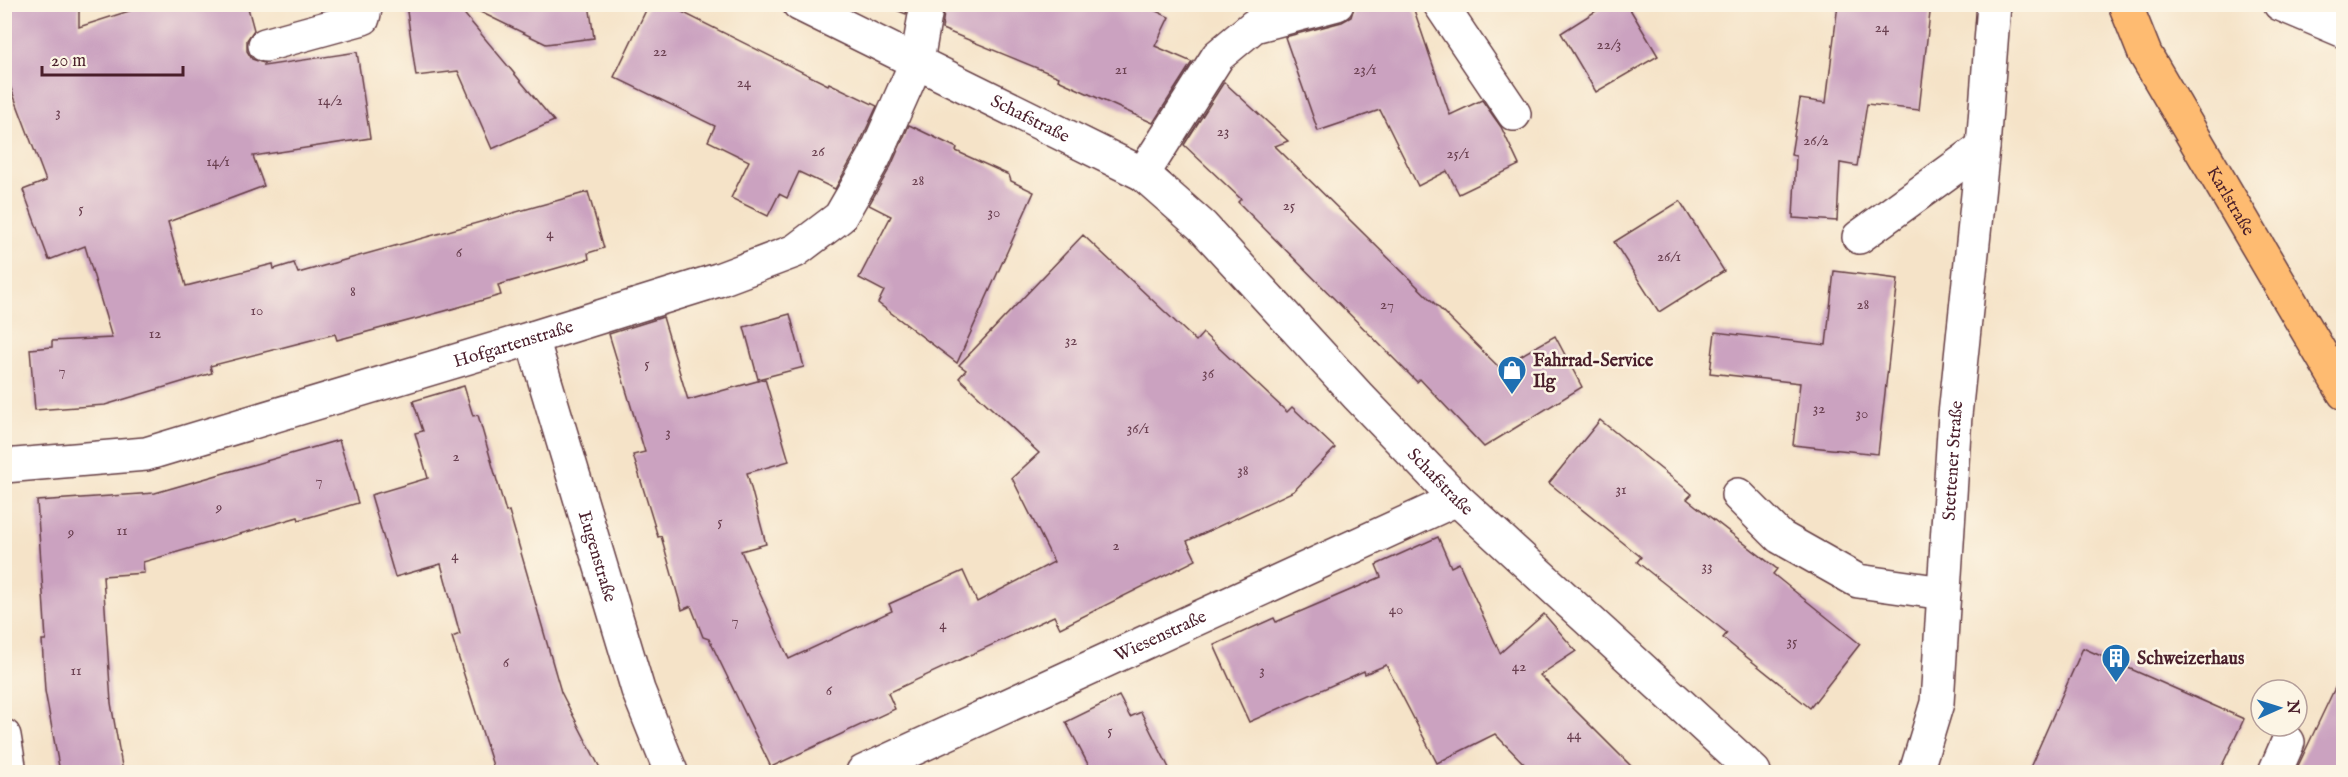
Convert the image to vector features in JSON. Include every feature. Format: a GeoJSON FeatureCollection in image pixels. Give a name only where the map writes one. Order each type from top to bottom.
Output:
{"type":"FeatureCollection","features":[{"type":"Feature","properties":{"kind":"main road","name":"Karlstraße"},"geometry":{"type":"LineString","coordinates":[[2125,4],[2145,54],[2343,393]]}},
{"type":"Feature","properties":{"kind":"street"},"geometry":{"type":"LineString","coordinates":[[265,45],[363,18],[366,4]]}},
{"type":"Feature","properties":{"kind":"street","name":"Schafstraße"},"geometry":{"type":"LineString","coordinates":[[800,4],[1143,174],[1203,225],[1358,396],[1457,499],[1754,772]]}},
{"type":"Feature","properties":{"kind":"street"},"geometry":{"type":"LineString","coordinates":[[917,61],[927,4]]}},
{"type":"Feature","properties":{"kind":"street"},"geometry":{"type":"LineString","coordinates":[[1143,174],[1218,56],[1254,27],[1337,4]]}},
{"type":"Feature","properties":{"kind":"street"},"geometry":{"type":"LineString","coordinates":[[1440,4],[1514,114]]}},
{"type":"Feature","properties":{"kind":"street","name":"Stettener Straße"},"geometry":{"type":"LineString","coordinates":[[1916,772],[1936,704],[1955,414],[1983,147],[1994,4]]}},
{"type":"Feature","properties":{"kind":"street"},"geometry":{"type":"LineString","coordinates":[[2280,4],[2343,31]]}},
{"type":"Feature","properties":{"kind":"street","name":"Hofgartenstraße"},"geometry":{"type":"LineString","coordinates":[[4,466],[146,454],[718,280],[795,251],[840,217],[874,158],[917,61]]}},
{"type":"Feature","properties":{"kind":"street"},"geometry":{"type":"LineString","coordinates":[[1859,237],[1983,147]]}},
{"type":"Feature","properties":{"kind":"street","name":"Eugenstraße"},"geometry":{"type":"LineString","coordinates":[[532,338],[638,690],[671,772]]}},
{"type":"Feature","properties":{"kind":"street"},"geometry":{"type":"LineString","coordinates":[[1738,495],[1780,537],[1858,581],[1944,593]]}},
{"type":"Feature","properties":{"kind":"street","name":"Wiesenstraße"},"geometry":{"type":"LineString","coordinates":[[863,772],[1457,499]]}},
{"type":"Feature","properties":{"kind":"street"},"geometry":{"type":"LineString","coordinates":[[4,736],[10,772]]}},
{"type":"Feature","properties":{"kind":"street"},"geometry":{"type":"LineString","coordinates":[[2275,772],[2288,742]]}},
{"type":"Feature","properties":{"kind":"building"},"geometry":{"type":"Polygon","coordinates":[[[4,4],[79,4],[79,27],[151,4],[247,4],[254,30],[247,40],[247,51],[252,59],[264,63],[264,66],[357,52],[370,138],[253,156],[264,186],[168,222],[186,286],[273,264],[274,269],[294,263],[298,273],[588,192],[604,248],[588,253],[589,259],[498,285],[501,295],[445,311],[337,340],[335,334],[210,366],[212,373],[105,405],[35,410],[30,349],[52,347],[52,341],[112,338],[85,246],[49,260],[23,190],[46,181],[4,70],[4,4]]]}},
{"type":"Feature","properties":{"kind":"building"},"geometry":{"type":"Polygon","coordinates":[[[406,4],[456,4],[554,121],[492,149],[458,71],[416,76],[406,4]]]}},
{"type":"Feature","properties":{"kind":"building"},"geometry":{"type":"Polygon","coordinates":[[[464,4],[589,4],[594,38],[546,44],[464,4]]]}},
{"type":"Feature","properties":{"kind":"building"},"geometry":{"type":"Polygon","coordinates":[[[649,4],[666,4],[828,85],[829,83],[877,106],[835,189],[799,172],[787,198],[779,194],[768,216],[731,198],[749,161],[708,141],[715,126],[614,77],[649,4]]]}},
{"type":"Feature","properties":{"kind":"building"},"geometry":{"type":"Polygon","coordinates":[[[886,4],[908,4],[906,14],[886,6],[886,4]]]}},
{"type":"Feature","properties":{"kind":"building"},"geometry":{"type":"Polygon","coordinates":[[[945,4],[1141,4],[1169,17],[1155,46],[1192,62],[1153,123],[1058,80],[1059,77],[942,29],[945,4]]]}},
{"type":"Feature","properties":{"kind":"building"},"geometry":{"type":"Polygon","coordinates":[[[1355,4],[1412,4],[1450,115],[1482,100],[1501,127],[1519,165],[1459,194],[1447,171],[1418,186],[1380,110],[1318,131],[1285,37],[1342,22],[1351,17],[1355,4]]]}},
{"type":"Feature","properties":{"kind":"building"},"geometry":{"type":"Polygon","coordinates":[[[1607,4],[1627,4],[1658,56],[1596,92],[1561,33],[1607,4]]]}},
{"type":"Feature","properties":{"kind":"building"},"geometry":{"type":"Polygon","coordinates":[[[1838,4],[1931,4],[1919,110],[1867,104],[1857,166],[1840,163],[1837,221],[1793,218],[1796,156],[1791,155],[1800,99],[1826,103],[1838,4]]]}},
{"type":"Feature","properties":{"kind":"building"},"geometry":{"type":"Polygon","coordinates":[[[1224,82],[1288,141],[1275,146],[1516,384],[1506,364],[1555,336],[1582,387],[1484,447],[1420,379],[1417,382],[1238,202],[1241,199],[1184,145],[1224,82]]]}},
{"type":"Feature","properties":{"kind":"building"},"geometry":{"type":"Polygon","coordinates":[[[909,125],[957,148],[956,151],[1009,175],[1011,181],[1034,192],[957,363],[878,303],[884,291],[859,278],[891,216],[869,205],[891,166],[909,125]]]}},
{"type":"Feature","properties":{"kind":"building"},"geometry":{"type":"Polygon","coordinates":[[[1680,201],[1724,271],[1659,312],[1614,242],[1680,201]]]}},
{"type":"Feature","properties":{"kind":"building"},"geometry":{"type":"Polygon","coordinates":[[[1083,235],[1196,341],[1203,333],[1287,412],[1292,407],[1335,448],[1294,491],[1187,541],[1196,560],[1060,628],[1054,616],[888,693],[895,709],[771,767],[709,639],[703,637],[691,606],[682,610],[661,536],[658,537],[633,455],[645,452],[609,334],[663,317],[688,400],[765,379],[789,461],[747,473],[766,544],[741,551],[789,659],[892,611],[889,604],[963,571],[977,602],[1054,562],[1012,478],[1039,453],[959,378],[966,370],[959,365],[1083,235]]]}},
{"type":"Feature","properties":{"kind":"building"},"geometry":{"type":"Polygon","coordinates":[[[1834,271],[1898,279],[1878,454],[1793,445],[1800,383],[1710,373],[1715,332],[1826,345],[1834,271]]]}},
{"type":"Feature","properties":{"kind":"building"},"geometry":{"type":"Polygon","coordinates":[[[790,314],[804,367],[758,379],[744,327],[790,314]]]}},
{"type":"Feature","properties":{"kind":"building"},"geometry":{"type":"Polygon","coordinates":[[[464,386],[473,416],[478,415],[506,512],[509,511],[561,692],[602,772],[495,772],[452,637],[460,634],[441,564],[395,577],[371,495],[428,478],[415,433],[423,431],[413,401],[464,386]]]}},
{"type":"Feature","properties":{"kind":"building"},"geometry":{"type":"Polygon","coordinates":[[[1600,420],[1692,494],[1687,499],[1777,569],[1773,574],[1860,644],[1810,708],[1723,638],[1727,633],[1637,562],[1641,557],[1549,483],[1600,420]]]}},
{"type":"Feature","properties":{"kind":"building"},"geometry":{"type":"Polygon","coordinates":[[[339,440],[358,503],[299,520],[298,517],[143,562],[144,573],[103,576],[111,703],[123,772],[60,772],[45,691],[42,640],[46,640],[37,501],[155,493],[339,440]]]}},
{"type":"Feature","properties":{"kind":"building"},"geometry":{"type":"Polygon","coordinates":[[[1438,537],[1451,567],[1459,563],[1500,653],[1544,614],[1576,651],[1540,675],[1637,772],[1532,772],[1495,734],[1437,763],[1386,665],[1365,674],[1364,671],[1249,722],[1214,645],[1274,618],[1276,622],[1381,577],[1376,565],[1438,537]]]}},
{"type":"Feature","properties":{"kind":"building","name":"Schweizerhaus"},"geometry":{"type":"Polygon","coordinates":[[[2083,648],[2244,719],[2219,772],[2028,772],[2083,648]]]}},
{"type":"Feature","properties":{"kind":"building"},"geometry":{"type":"Polygon","coordinates":[[[2343,671],[2343,772],[2295,772],[2297,768],[2343,671]]]}},
{"type":"Feature","properties":{"kind":"building"},"geometry":{"type":"Polygon","coordinates":[[[1119,696],[1130,717],[1141,712],[1171,772],[1092,772],[1066,722],[1119,696]]]}},
{"type":"Feature","properties":{"kind":"place","name":"Fahrrad-Service Ilg"},"geometry":{"type":"Point","coordinates":[1512,396]}},
{"type":"Feature","properties":{"kind":"place","name":"Schweizerhaus"},"geometry":{"type":"Point","coordinates":[2116,684]}}]}
